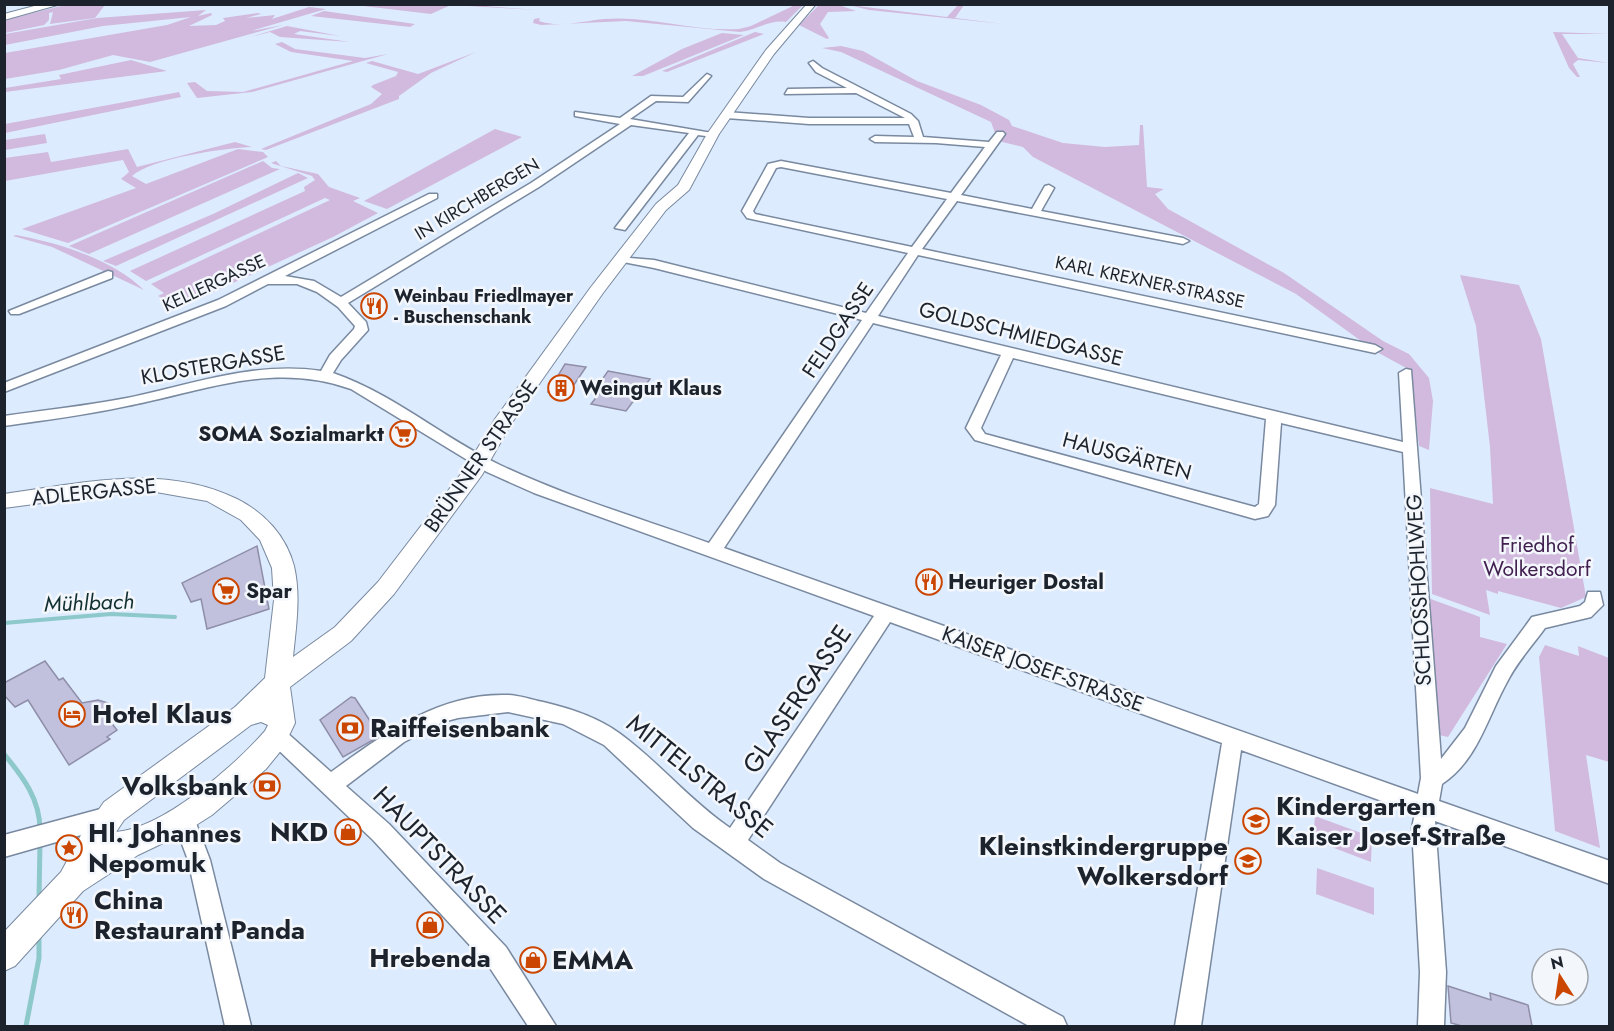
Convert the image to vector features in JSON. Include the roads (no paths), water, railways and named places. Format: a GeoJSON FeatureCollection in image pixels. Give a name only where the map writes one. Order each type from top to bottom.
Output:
{"type":"FeatureCollection","features":[{"type":"Feature","properties":{"kind":"highway"},"geometry":{"type":"LineString","coordinates":[[4,15],[41,4]]}},
{"type":"Feature","properties":{"kind":"highway"},"geometry":{"type":"LineString","coordinates":[[4,15],[56,4]]}},
{"type":"Feature","properties":{"kind":"main road","name":"BRÜNNER STRASSE"},"geometry":{"type":"LineString","coordinates":[[104,825],[146,785],[244,715],[277,682],[343,634],[368,610],[453,500],[502,423],[622,259],[661,207],[684,188],[691,170],[713,134],[764,59],[812,4]]}},
{"type":"Feature","properties":{"kind":"main road","name":"ADLERGASSE"},"geometry":{"type":"LineString","coordinates":[[4,501],[131,485],[165,484],[210,494],[247,514],[270,537],[279,555],[284,574],[284,635],[277,682],[281,701],[278,728]]}},
{"type":"Feature","properties":{"kind":"main road"},"geometry":{"type":"LineString","coordinates":[[63,891],[129,846],[157,834],[183,817],[264,754],[278,728],[272,713],[262,711],[244,715]]}},
{"type":"Feature","properties":{"kind":"main road"},"geometry":{"type":"LineString","coordinates":[[104,825],[100,844],[105,847],[129,846]]}},
{"type":"Feature","properties":{"kind":"main road"},"geometry":{"type":"LineString","coordinates":[[9,950],[63,891],[104,825]]}},
{"type":"Feature","properties":{"kind":"street"},"geometry":{"type":"LineString","coordinates":[[813,63],[819,69],[904,113],[913,122],[919,139]]}},
{"type":"Feature","properties":{"kind":"street","name":"IN KIRCHBERGEN"},"geometry":{"type":"LineString","coordinates":[[341,302],[535,185],[654,98],[686,100],[707,76]]}},
{"type":"Feature","properties":{"kind":"street"},"geometry":{"type":"LineString","coordinates":[[788,92],[859,89]]}},
{"type":"Feature","properties":{"kind":"street"},"geometry":{"type":"LineString","coordinates":[[578,114],[713,134]]}},
{"type":"Feature","properties":{"kind":"street"},"geometry":{"type":"LineString","coordinates":[[726,115],[809,121],[913,122]]}},
{"type":"Feature","properties":{"kind":"street"},"geometry":{"type":"LineString","coordinates":[[621,228],[695,132]]}},
{"type":"Feature","properties":{"kind":"street","name":"FELDGASSE"},"geometry":{"type":"LineString","coordinates":[[713,551],[872,318],[916,249],[1000,134]]}},
{"type":"Feature","properties":{"kind":"street"},"geometry":{"type":"LineString","coordinates":[[875,139],[919,139],[990,145]]}},
{"type":"Feature","properties":{"kind":"street","name":"KARL KREXNER-STRASSE"},"geometry":{"type":"LineString","coordinates":[[954,197],[777,164],[772,166],[747,211],[751,216],[916,249],[1375,350]]}},
{"type":"Feature","properties":{"kind":"street"},"geometry":{"type":"LineString","coordinates":[[1035,212],[1049,188]]}},
{"type":"Feature","properties":{"kind":"street","name":"KELLERGASSE"},"geometry":{"type":"LineString","coordinates":[[4,388],[189,316],[265,282],[433,196]]}},
{"type":"Feature","properties":{"kind":"street"},"geometry":{"type":"LineString","coordinates":[[954,197],[1183,241]]}},
{"type":"Feature","properties":{"kind":"street","name":"GOLDSCHMIEDGASSE"},"geometry":{"type":"LineString","coordinates":[[622,259],[654,264],[1009,353],[1410,449]]}},
{"type":"Feature","properties":{"kind":"street"},"geometry":{"type":"LineString","coordinates":[[8,309],[108,275]]}},
{"type":"Feature","properties":{"kind":"street"},"geometry":{"type":"LineString","coordinates":[[265,282],[282,278],[301,280],[322,288],[341,302],[362,328],[335,357],[326,374]]}},
{"type":"Feature","properties":{"kind":"street","name":"HAUSGÄRTEN"},"geometry":{"type":"LineString","coordinates":[[1009,353],[973,428],[980,437],[1255,513],[1262,512],[1267,505],[1274,417]]}},
{"type":"Feature","properties":{"kind":"street","name":"KLOSTERGASSE"},"geometry":{"type":"LineString","coordinates":[[4,421],[125,403],[267,373],[306,371],[326,374],[356,386],[480,459]]}},
{"type":"Feature","properties":{"kind":"street","name":"SCHLOSSHOHLWEG"},"geometry":{"type":"LineString","coordinates":[[1406,373],[1432,778],[1423,828],[1433,972],[1431,1026]]}},
{"type":"Feature","properties":{"kind":"street","name":"KAISER JOSEF-STRASSE"},"geometry":{"type":"LineString","coordinates":[[480,459],[493,468],[540,489],[1610,873]]}},
{"type":"Feature","properties":{"kind":"street"},"geometry":{"type":"LineString","coordinates":[[1432,778],[1449,767],[1479,723],[1499,677],[1539,622],[1585,612],[1594,605],[1594,597]]}},
{"type":"Feature","properties":{"kind":"street","name":"GLASERGASSE"},"geometry":{"type":"LineString","coordinates":[[732,844],[886,613]]}},
{"type":"Feature","properties":{"kind":"street","name":"MITTELSTRASSE"},"geometry":{"type":"LineString","coordinates":[[331,784],[397,736],[438,715],[480,704],[525,705],[567,716],[611,739],[701,821],[772,871],[1054,1026]]}},
{"type":"Feature","properties":{"kind":"street","name":"HAUPTSTRASSE"},"geometry":{"type":"LineString","coordinates":[[278,728],[381,832],[497,956],[543,1026]]}},
{"type":"Feature","properties":{"kind":"street"},"geometry":{"type":"LineString","coordinates":[[1188,1026],[1233,736]]}},
{"type":"Feature","properties":{"kind":"street"},"geometry":{"type":"LineString","coordinates":[[183,817],[199,860],[238,1026]]}},
{"type":"Feature","properties":{"kind":"street"},"geometry":{"type":"LineString","coordinates":[[13,844],[65,831],[104,825]]}},
{"type":"Feature","properties":{"kind":"waterway","name":"Mühlbach"},"geometry":{"type":"LineString","coordinates":[[4,623],[111,614],[175,617]]}},
{"type":"Feature","properties":{"kind":"waterway"},"geometry":{"type":"LineString","coordinates":[[4,754],[24,780],[34,798],[40,830]]}},
{"type":"Feature","properties":{"kind":"waterway"},"geometry":{"type":"LineString","coordinates":[[39,899],[40,843]]}},
{"type":"Feature","properties":{"kind":"waterway"},"geometry":{"type":"LineString","coordinates":[[26,1026],[39,958],[39,936]]}},
{"type":"Feature","properties":{"kind":"place","name":"Weinbau Friedlmayer - Buschenschank"},"geometry":{"type":"Point","coordinates":[374,306]}},
{"type":"Feature","properties":{"kind":"place","name":"Weingut Klaus"},"geometry":{"type":"Point","coordinates":[561,388]}},
{"type":"Feature","properties":{"kind":"place","name":"SOMA Sozialmarkt"},"geometry":{"type":"Point","coordinates":[403,434]}},
{"type":"Feature","properties":{"kind":"place","name":"Heuriger Dostal"},"geometry":{"type":"Point","coordinates":[929,582]}},
{"type":"Feature","properties":{"kind":"place","name":"Spar"},"geometry":{"type":"Point","coordinates":[226,591]}},
{"type":"Feature","properties":{"kind":"place","name":"Hotel Klaus"},"geometry":{"type":"Point","coordinates":[72,714]}},
{"type":"Feature","properties":{"kind":"place","name":"Raiffeisenbank"},"geometry":{"type":"Point","coordinates":[350,728]}},
{"type":"Feature","properties":{"kind":"place","name":"Volksbank"},"geometry":{"type":"Point","coordinates":[267,786]}},
{"type":"Feature","properties":{"kind":"place","name":"Kindergarten Kaiser Josef-Straße"},"geometry":{"type":"Point","coordinates":[1256,821]}},
{"type":"Feature","properties":{"kind":"place","name":"NKD"},"geometry":{"type":"Point","coordinates":[348,832]}},
{"type":"Feature","properties":{"kind":"place","name":"Hl. Johannes Nepomuk"},"geometry":{"type":"Point","coordinates":[69,848]}},
{"type":"Feature","properties":{"kind":"place","name":"Kleinstkindergruppe Wolkersdorf"},"geometry":{"type":"Point","coordinates":[1248,861]}},
{"type":"Feature","properties":{"kind":"place","name":"China Restaurant Panda"},"geometry":{"type":"Point","coordinates":[74,915]}},
{"type":"Feature","properties":{"kind":"place","name":"Hrebenda"},"geometry":{"type":"Point","coordinates":[430,925]}},
{"type":"Feature","properties":{"kind":"place","name":"EMMA"},"geometry":{"type":"Point","coordinates":[533,960]}},
{"type":"Feature","properties":{"kind":"park label","name":"Friedhof Wolkersdorf"},"geometry":{"type":"Point","coordinates":[1537,557]}}]}
